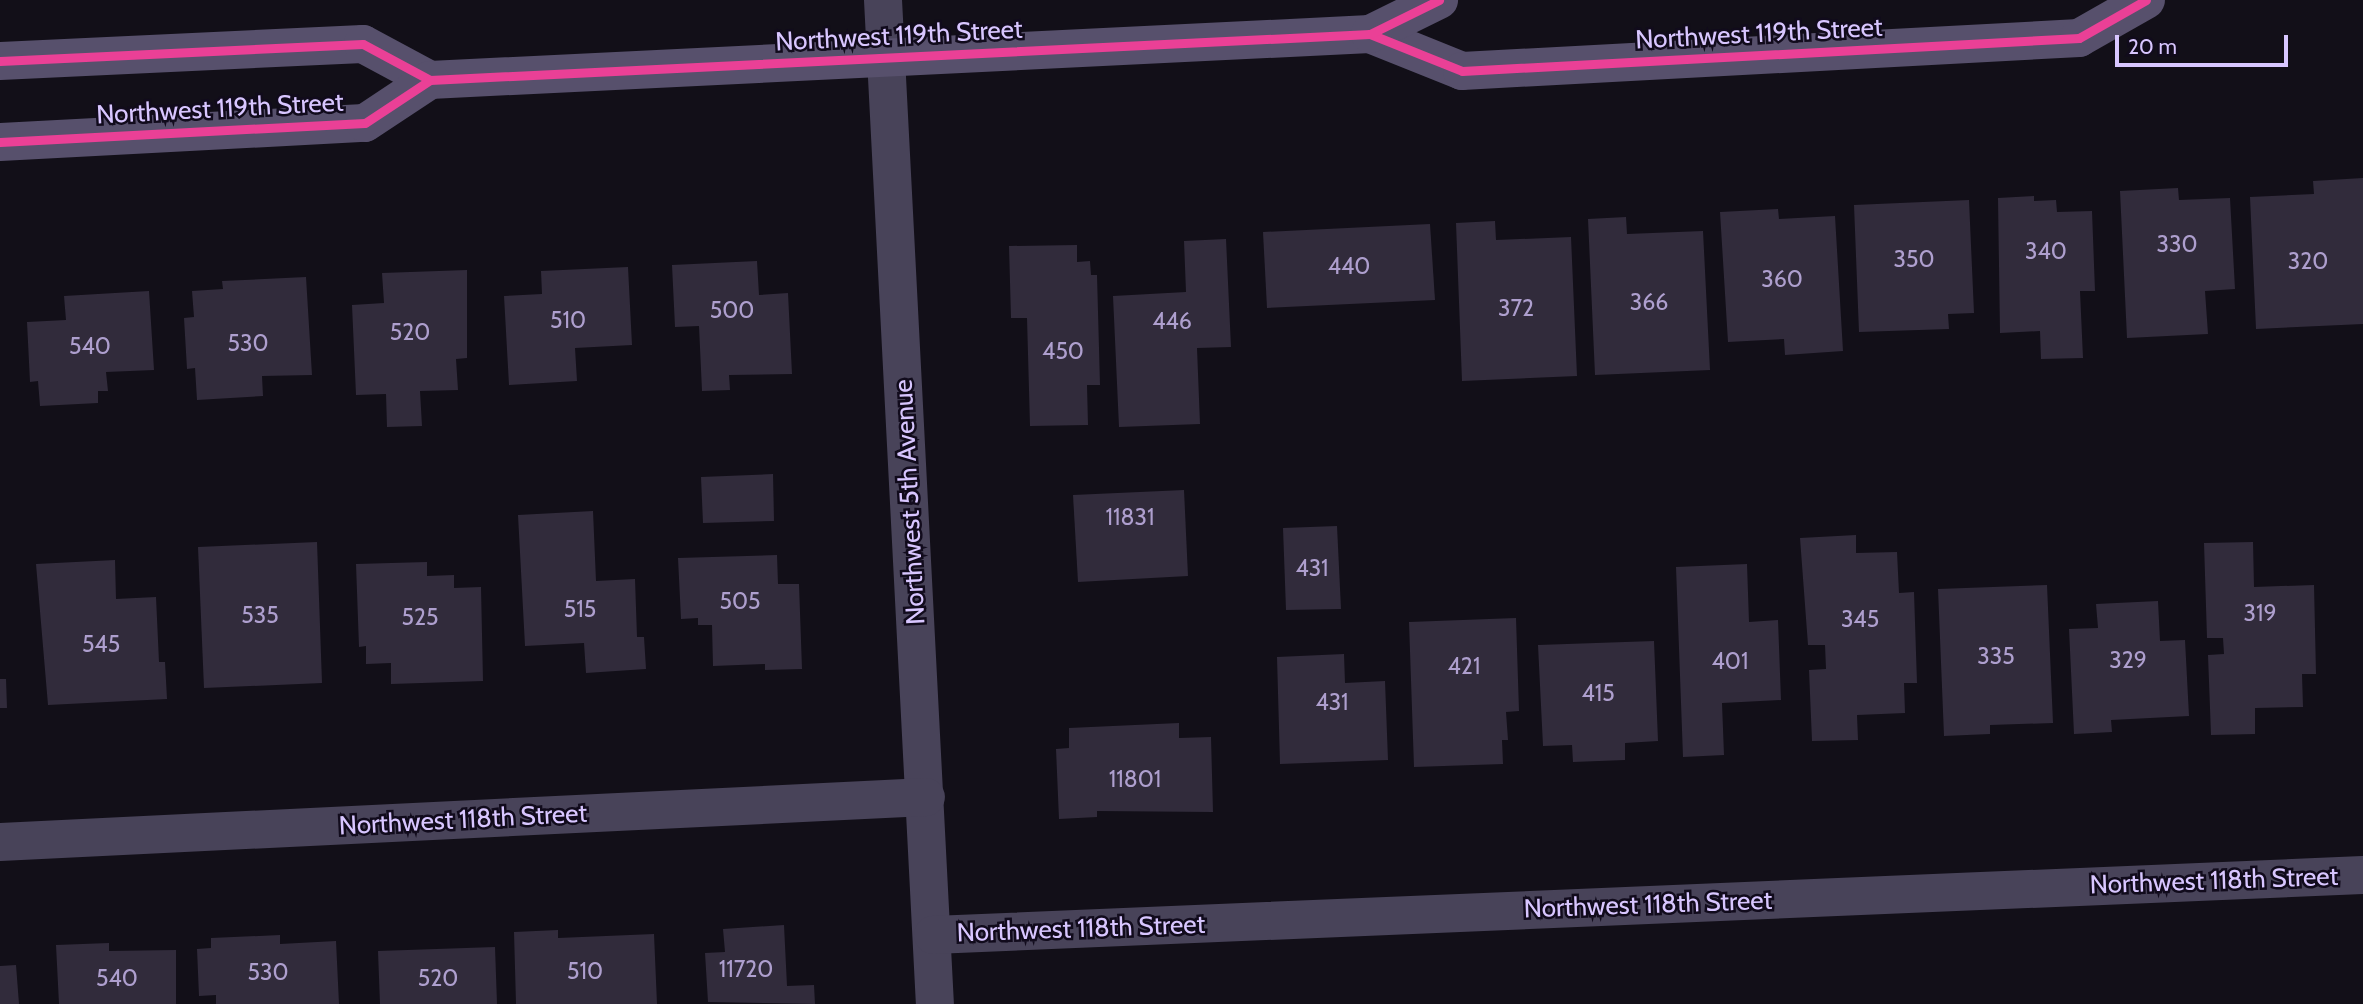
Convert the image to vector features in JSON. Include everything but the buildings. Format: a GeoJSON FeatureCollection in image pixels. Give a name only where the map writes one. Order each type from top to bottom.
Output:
{"type":"FeatureCollection","features":[{"type":"Feature","properties":{"kind":"main road","name":"Northwest 119th Street"},"geometry":{"type":"LineString","coordinates":[[0,142],[365,123],[430,80],[1370,34],[1439,0]]}},
{"type":"Feature","properties":{"kind":"main road","name":"Northwest 119th Street"},"geometry":{"type":"LineString","coordinates":[[1370,34],[1462,71],[2080,38],[2146,0]]}},
{"type":"Feature","properties":{"kind":"main road"},"geometry":{"type":"LineString","coordinates":[[0,61],[363,44],[430,80]]}},
{"type":"Feature","properties":{"kind":"street","name":"Northwest 5th Avenue"},"geometry":{"type":"LineString","coordinates":[[884,0],[935,1004]]}},
{"type":"Feature","properties":{"kind":"street","name":"Northwest 118th Street"},"geometry":{"type":"LineString","coordinates":[[0,842],[926,797]]}},
{"type":"Feature","properties":{"kind":"street","name":"Northwest 118th Street"},"geometry":{"type":"LineString","coordinates":[[933,935],[2363,875]]}},
{"type":"Feature","properties":{"kind":"cycle path"},"geometry":{"type":"LineString","coordinates":[[0,61],[363,44],[430,80],[1370,34],[1439,0]]}},
{"type":"Feature","properties":{"kind":"cycle path"},"geometry":{"type":"LineString","coordinates":[[1370,34],[1462,71],[2079,38],[2146,0]]}},
{"type":"Feature","properties":{"kind":"cycle path"},"geometry":{"type":"LineString","coordinates":[[0,142],[365,123],[430,80]]}}]}
